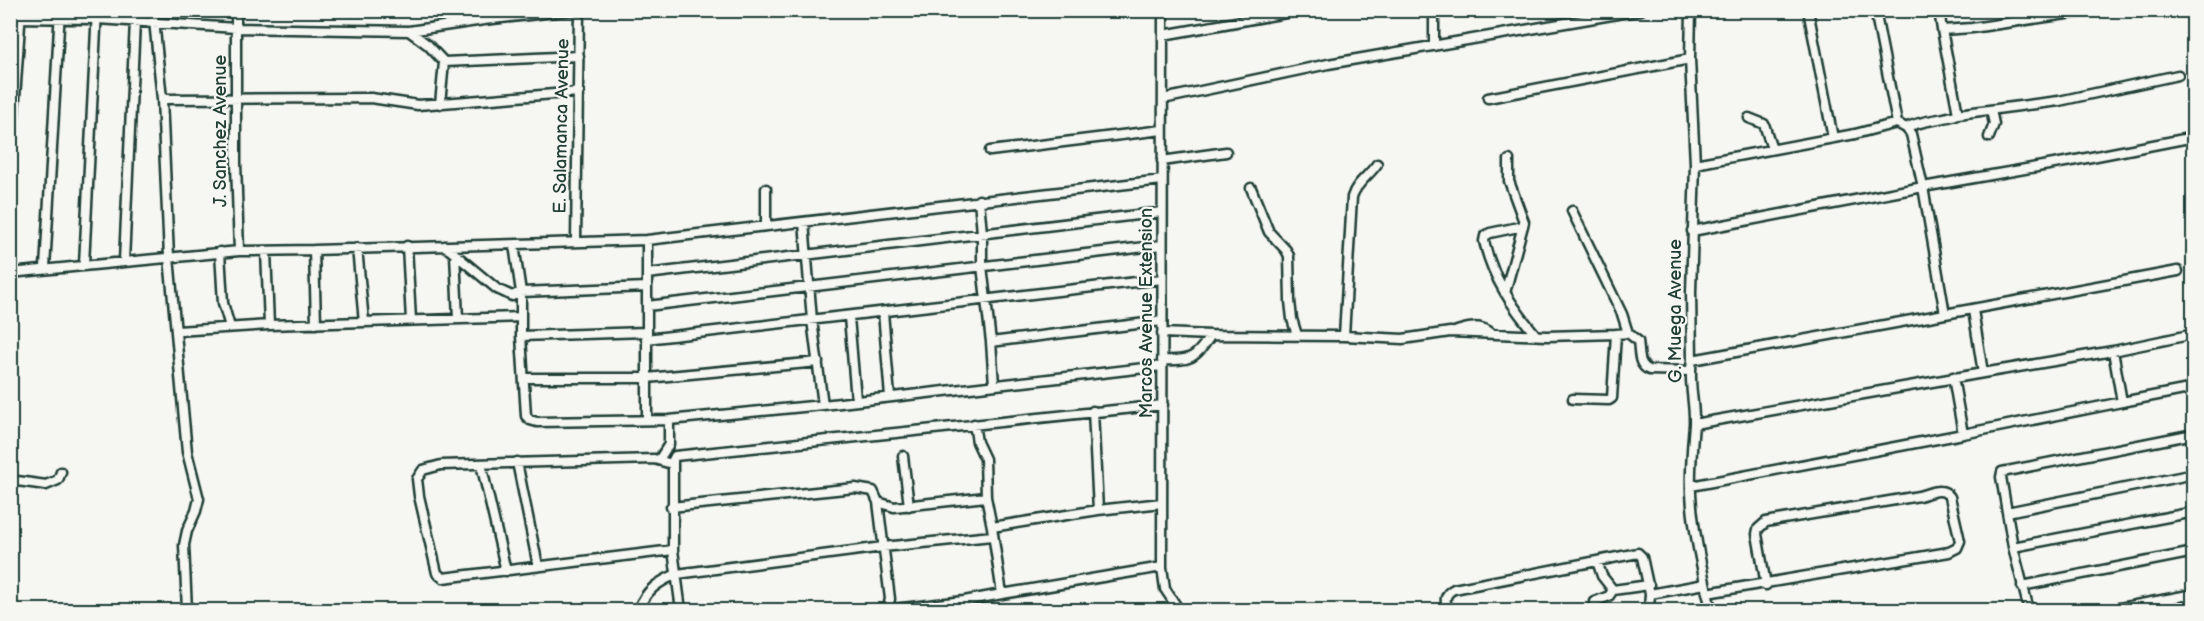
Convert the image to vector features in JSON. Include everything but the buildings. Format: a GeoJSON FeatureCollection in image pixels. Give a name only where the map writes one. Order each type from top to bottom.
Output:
{"type":"FeatureCollection","features":[{"type":"Feature","properties":{"kind":"street"},"geometry":{"type":"LineString","coordinates":[[153,10],[162,99],[169,257],[188,463],[199,499],[184,545],[187,610]]}},
{"type":"Feature","properties":{"kind":"street","name":"J. Sanchez Avenue"},"geometry":{"type":"LineString","coordinates":[[236,10],[236,163],[239,251]]}},
{"type":"Feature","properties":{"kind":"street"},"geometry":{"type":"LineString","coordinates":[[10,18],[21,15],[97,15],[154,23],[236,28],[409,31],[573,10]]}},
{"type":"Feature","properties":{"kind":"street","name":"E. Salamanca Avenue"},"geometry":{"type":"LineString","coordinates":[[576,241],[579,10]]}},
{"type":"Feature","properties":{"kind":"street","name":"Marcos Avenue Extension"},"geometry":{"type":"LineString","coordinates":[[1162,10],[1162,567],[1165,589],[1179,610]]}},
{"type":"Feature","properties":{"kind":"street"},"geometry":{"type":"LineString","coordinates":[[1163,35],[1303,10]]}},
{"type":"Feature","properties":{"kind":"street"},"geometry":{"type":"LineString","coordinates":[[1434,10],[1434,45]]}},
{"type":"Feature","properties":{"kind":"street"},"geometry":{"type":"LineString","coordinates":[[1163,99],[1328,64],[1641,10]]}},
{"type":"Feature","properties":{"kind":"street","name":"G. Muega Avenue"},"geometry":{"type":"LineString","coordinates":[[1690,10],[1695,164],[1690,371],[1694,424],[1691,486],[1696,533],[1711,610]]}},
{"type":"Feature","properties":{"kind":"street"},"geometry":{"type":"LineString","coordinates":[[1808,10],[1833,138]]}},
{"type":"Feature","properties":{"kind":"street"},"geometry":{"type":"LineString","coordinates":[[1875,10],[1897,123]]}},
{"type":"Feature","properties":{"kind":"street"},"geometry":{"type":"LineString","coordinates":[[1939,10],[1958,114]]}},
{"type":"Feature","properties":{"kind":"street"},"geometry":{"type":"LineString","coordinates":[[1942,30],[1972,28],[2094,10]]}},
{"type":"Feature","properties":{"kind":"street"},"geometry":{"type":"LineString","coordinates":[[45,268],[60,14]]}},
{"type":"Feature","properties":{"kind":"street"},"geometry":{"type":"LineString","coordinates":[[10,171],[21,15]]}},
{"type":"Feature","properties":{"kind":"street"},"geometry":{"type":"LineString","coordinates":[[84,264],[97,15]]}},
{"type":"Feature","properties":{"kind":"street"},"geometry":{"type":"LineString","coordinates":[[124,261],[135,21]]}},
{"type":"Feature","properties":{"kind":"street"},"geometry":{"type":"LineString","coordinates":[[409,31],[428,45],[444,62],[440,104]]}},
{"type":"Feature","properties":{"kind":"street"},"geometry":{"type":"LineString","coordinates":[[444,62],[579,56]]}},
{"type":"Feature","properties":{"kind":"street"},"geometry":{"type":"LineString","coordinates":[[1488,98],[1690,59]]}},
{"type":"Feature","properties":{"kind":"street"},"geometry":{"type":"LineString","coordinates":[[1906,128],[1920,121],[1940,120],[1958,114],[2059,101],[2178,75]]}},
{"type":"Feature","properties":{"kind":"street"},"geometry":{"type":"LineString","coordinates":[[162,99],[371,98],[410,104],[440,104],[579,92]]}},
{"type":"Feature","properties":{"kind":"street"},"geometry":{"type":"LineString","coordinates":[[1989,137],[1994,124],[1991,110]]}},
{"type":"Feature","properties":{"kind":"street"},"geometry":{"type":"LineString","coordinates":[[1749,118],[1764,124],[1772,149]]}},
{"type":"Feature","properties":{"kind":"street"},"geometry":{"type":"LineString","coordinates":[[1695,164],[1833,138],[1897,123],[1906,128],[1914,142],[1945,314]]}},
{"type":"Feature","properties":{"kind":"street"},"geometry":{"type":"LineString","coordinates":[[990,151],[1162,130]]}},
{"type":"Feature","properties":{"kind":"street"},"geometry":{"type":"LineString","coordinates":[[1692,231],[2193,137]]}},
{"type":"Feature","properties":{"kind":"street"},"geometry":{"type":"LineString","coordinates":[[1162,161],[1226,152]]}},
{"type":"Feature","properties":{"kind":"street"},"geometry":{"type":"LineString","coordinates":[[1504,293],[1524,217],[1509,181],[1509,160]]}},
{"type":"Feature","properties":{"kind":"street"},"geometry":{"type":"LineString","coordinates":[[1344,336],[1352,197],[1358,184],[1369,176],[1377,164]]}},
{"type":"Feature","properties":{"kind":"street"},"geometry":{"type":"LineString","coordinates":[[10,273],[84,264],[239,251],[647,240],[1162,180]]}},
{"type":"Feature","properties":{"kind":"street"},"geometry":{"type":"LineString","coordinates":[[1251,188],[1269,232],[1289,256],[1290,301],[1297,335]]}},
{"type":"Feature","properties":{"kind":"street"},"geometry":{"type":"LineString","coordinates":[[766,189],[766,226]]}},
{"type":"Feature","properties":{"kind":"street"},"geometry":{"type":"LineString","coordinates":[[979,200],[982,266],[994,384]]}},
{"type":"Feature","properties":{"kind":"street"},"geometry":{"type":"LineString","coordinates":[[1572,211],[1622,314],[1628,333],[1638,341],[1641,364],[1649,370],[1690,371]]}},
{"type":"Feature","properties":{"kind":"street"},"geometry":{"type":"LineString","coordinates":[[647,273],[1162,213]]}},
{"type":"Feature","properties":{"kind":"street"},"geometry":{"type":"LineString","coordinates":[[804,222],[812,320],[823,405]]}},
{"type":"Feature","properties":{"kind":"street"},"geometry":{"type":"LineString","coordinates":[[1523,226],[1490,233],[1485,236],[1484,241],[1504,293],[1512,307],[1536,335]]}},
{"type":"Feature","properties":{"kind":"street"},"geometry":{"type":"LineString","coordinates":[[647,240],[647,419]]}},
{"type":"Feature","properties":{"kind":"street"},"geometry":{"type":"LineString","coordinates":[[514,245],[521,292],[526,416],[534,422],[669,420],[823,405],[1189,360],[1197,355],[1211,335]]}},
{"type":"Feature","properties":{"kind":"street"},"geometry":{"type":"LineString","coordinates":[[647,306],[1162,245]]}},
{"type":"Feature","properties":{"kind":"street"},"geometry":{"type":"LineString","coordinates":[[407,246],[411,320]]}},
{"type":"Feature","properties":{"kind":"street"},"geometry":{"type":"LineString","coordinates":[[445,246],[497,289],[512,296],[521,292],[647,287]]}},
{"type":"Feature","properties":{"kind":"street"},"geometry":{"type":"LineString","coordinates":[[357,248],[363,322]]}},
{"type":"Feature","properties":{"kind":"street"},"geometry":{"type":"LineString","coordinates":[[314,250],[316,324]]}},
{"type":"Feature","properties":{"kind":"street"},"geometry":{"type":"LineString","coordinates":[[266,251],[269,325]]}},
{"type":"Feature","properties":{"kind":"street"},"geometry":{"type":"LineString","coordinates":[[220,252],[223,303],[230,327]]}},
{"type":"Feature","properties":{"kind":"street"},"geometry":{"type":"LineString","coordinates":[[455,254],[458,319]]}},
{"type":"Feature","properties":{"kind":"street"},"geometry":{"type":"LineString","coordinates":[[1692,360],[2178,271]]}},
{"type":"Feature","properties":{"kind":"street"},"geometry":{"type":"LineString","coordinates":[[521,336],[646,336],[849,317],[1162,279]]}},
{"type":"Feature","properties":{"kind":"street"},"geometry":{"type":"LineString","coordinates":[[1973,310],[1983,373]]}},
{"type":"Feature","properties":{"kind":"street"},"geometry":{"type":"LineString","coordinates":[[883,312],[890,397]]}},
{"type":"Feature","properties":{"kind":"street"},"geometry":{"type":"LineString","coordinates":[[177,331],[269,325],[521,317]]}},
{"type":"Feature","properties":{"kind":"street"},"geometry":{"type":"LineString","coordinates":[[849,317],[856,400]]}},
{"type":"Feature","properties":{"kind":"street"},"geometry":{"type":"LineString","coordinates":[[991,342],[1162,321]]}},
{"type":"Feature","properties":{"kind":"street"},"geometry":{"type":"LineString","coordinates":[[1162,333],[1403,339],[1450,332],[1536,335],[1628,333]]}},
{"type":"Feature","properties":{"kind":"street"},"geometry":{"type":"LineString","coordinates":[[1573,399],[1609,400],[1612,398],[1616,334]]}},
{"type":"Feature","properties":{"kind":"street"},"geometry":{"type":"LineString","coordinates":[[1694,424],[1953,377],[2113,351],[2193,334]]}},
{"type":"Feature","properties":{"kind":"street"},"geometry":{"type":"LineString","coordinates":[[2113,351],[2122,402]]}},
{"type":"Feature","properties":{"kind":"street"},"geometry":{"type":"LineString","coordinates":[[524,378],[646,378],[818,362]]}},
{"type":"Feature","properties":{"kind":"street"},"geometry":{"type":"LineString","coordinates":[[1953,377],[1963,434]]}},
{"type":"Feature","properties":{"kind":"street"},"geometry":{"type":"LineString","coordinates":[[1691,486],[2193,388]]}},
{"type":"Feature","properties":{"kind":"street"},"geometry":{"type":"LineString","coordinates":[[681,610],[673,550],[671,507],[672,464],[678,455],[1162,405]]}},
{"type":"Feature","properties":{"kind":"street"},"geometry":{"type":"LineString","coordinates":[[1093,411],[1098,510]]}},
{"type":"Feature","properties":{"kind":"street"},"geometry":{"type":"LineString","coordinates":[[659,459],[669,444],[669,420]]}},
{"type":"Feature","properties":{"kind":"street"},"geometry":{"type":"LineString","coordinates":[[974,424],[977,442],[985,459],[986,497],[1002,594]]}},
{"type":"Feature","properties":{"kind":"street"},"geometry":{"type":"LineString","coordinates":[[2029,610],[2013,547],[2001,477],[2004,470],[2193,434]]}},
{"type":"Feature","properties":{"kind":"street"},"geometry":{"type":"LineString","coordinates":[[903,456],[909,506]]}},
{"type":"Feature","properties":{"kind":"street"},"geometry":{"type":"LineString","coordinates":[[672,464],[659,459],[441,465],[423,470],[417,479],[424,522],[439,576],[448,578],[673,550]]}},
{"type":"Feature","properties":{"kind":"street"},"geometry":{"type":"LineString","coordinates":[[517,462],[537,566]]}},
{"type":"Feature","properties":{"kind":"street"},"geometry":{"type":"LineString","coordinates":[[481,464],[506,571]]}},
{"type":"Feature","properties":{"kind":"street"},"geometry":{"type":"LineString","coordinates":[[10,480],[46,485],[57,480],[61,472]]}},
{"type":"Feature","properties":{"kind":"street"},"geometry":{"type":"LineString","coordinates":[[2007,512],[2193,474]]}},
{"type":"Feature","properties":{"kind":"street"},"geometry":{"type":"LineString","coordinates":[[671,507],[862,488],[873,491],[881,519],[890,599],[886,610],[964,602],[1162,567]]}},
{"type":"Feature","properties":{"kind":"street"},"geometry":{"type":"LineString","coordinates":[[1613,590],[1706,589],[1766,585],[1954,550],[1959,546],[1960,541],[1950,497],[1942,490],[1766,522],[1758,529],[1757,534],[1766,585]]}},
{"type":"Feature","properties":{"kind":"street"},"geometry":{"type":"LineString","coordinates":[[878,502],[894,507],[986,497]]}},
{"type":"Feature","properties":{"kind":"street"},"geometry":{"type":"LineString","coordinates":[[638,610],[648,591],[656,584],[678,574],[883,547],[992,531],[1098,510],[1162,503]]}},
{"type":"Feature","properties":{"kind":"street"},"geometry":{"type":"LineString","coordinates":[[881,519],[894,507]]}},
{"type":"Feature","properties":{"kind":"street"},"geometry":{"type":"LineString","coordinates":[[2013,547],[2193,512]]}},
{"type":"Feature","properties":{"kind":"street"},"geometry":{"type":"LineString","coordinates":[[2022,586],[2193,552]]}},
{"type":"Feature","properties":{"kind":"street"},"geometry":{"type":"LineString","coordinates":[[1447,610],[1446,596],[1454,589],[1641,554],[1649,590],[1649,608],[1642,610]]}},
{"type":"Feature","properties":{"kind":"street"},"geometry":{"type":"LineString","coordinates":[[1597,561],[1602,576],[1613,590]]}},
{"type":"Feature","properties":{"kind":"street"},"geometry":{"type":"LineString","coordinates":[[1594,610],[1593,605],[1596,600],[1609,596],[1613,590]]}},
{"type":"Feature","properties":{"kind":"street"},"geometry":{"type":"LineString","coordinates":[[2111,610],[2152,606],[2191,594],[2191,610]]}},
{"type":"Feature","properties":{"kind":"street"},"geometry":{"type":"LineString","coordinates":[[890,599],[900,609]]}}]}
